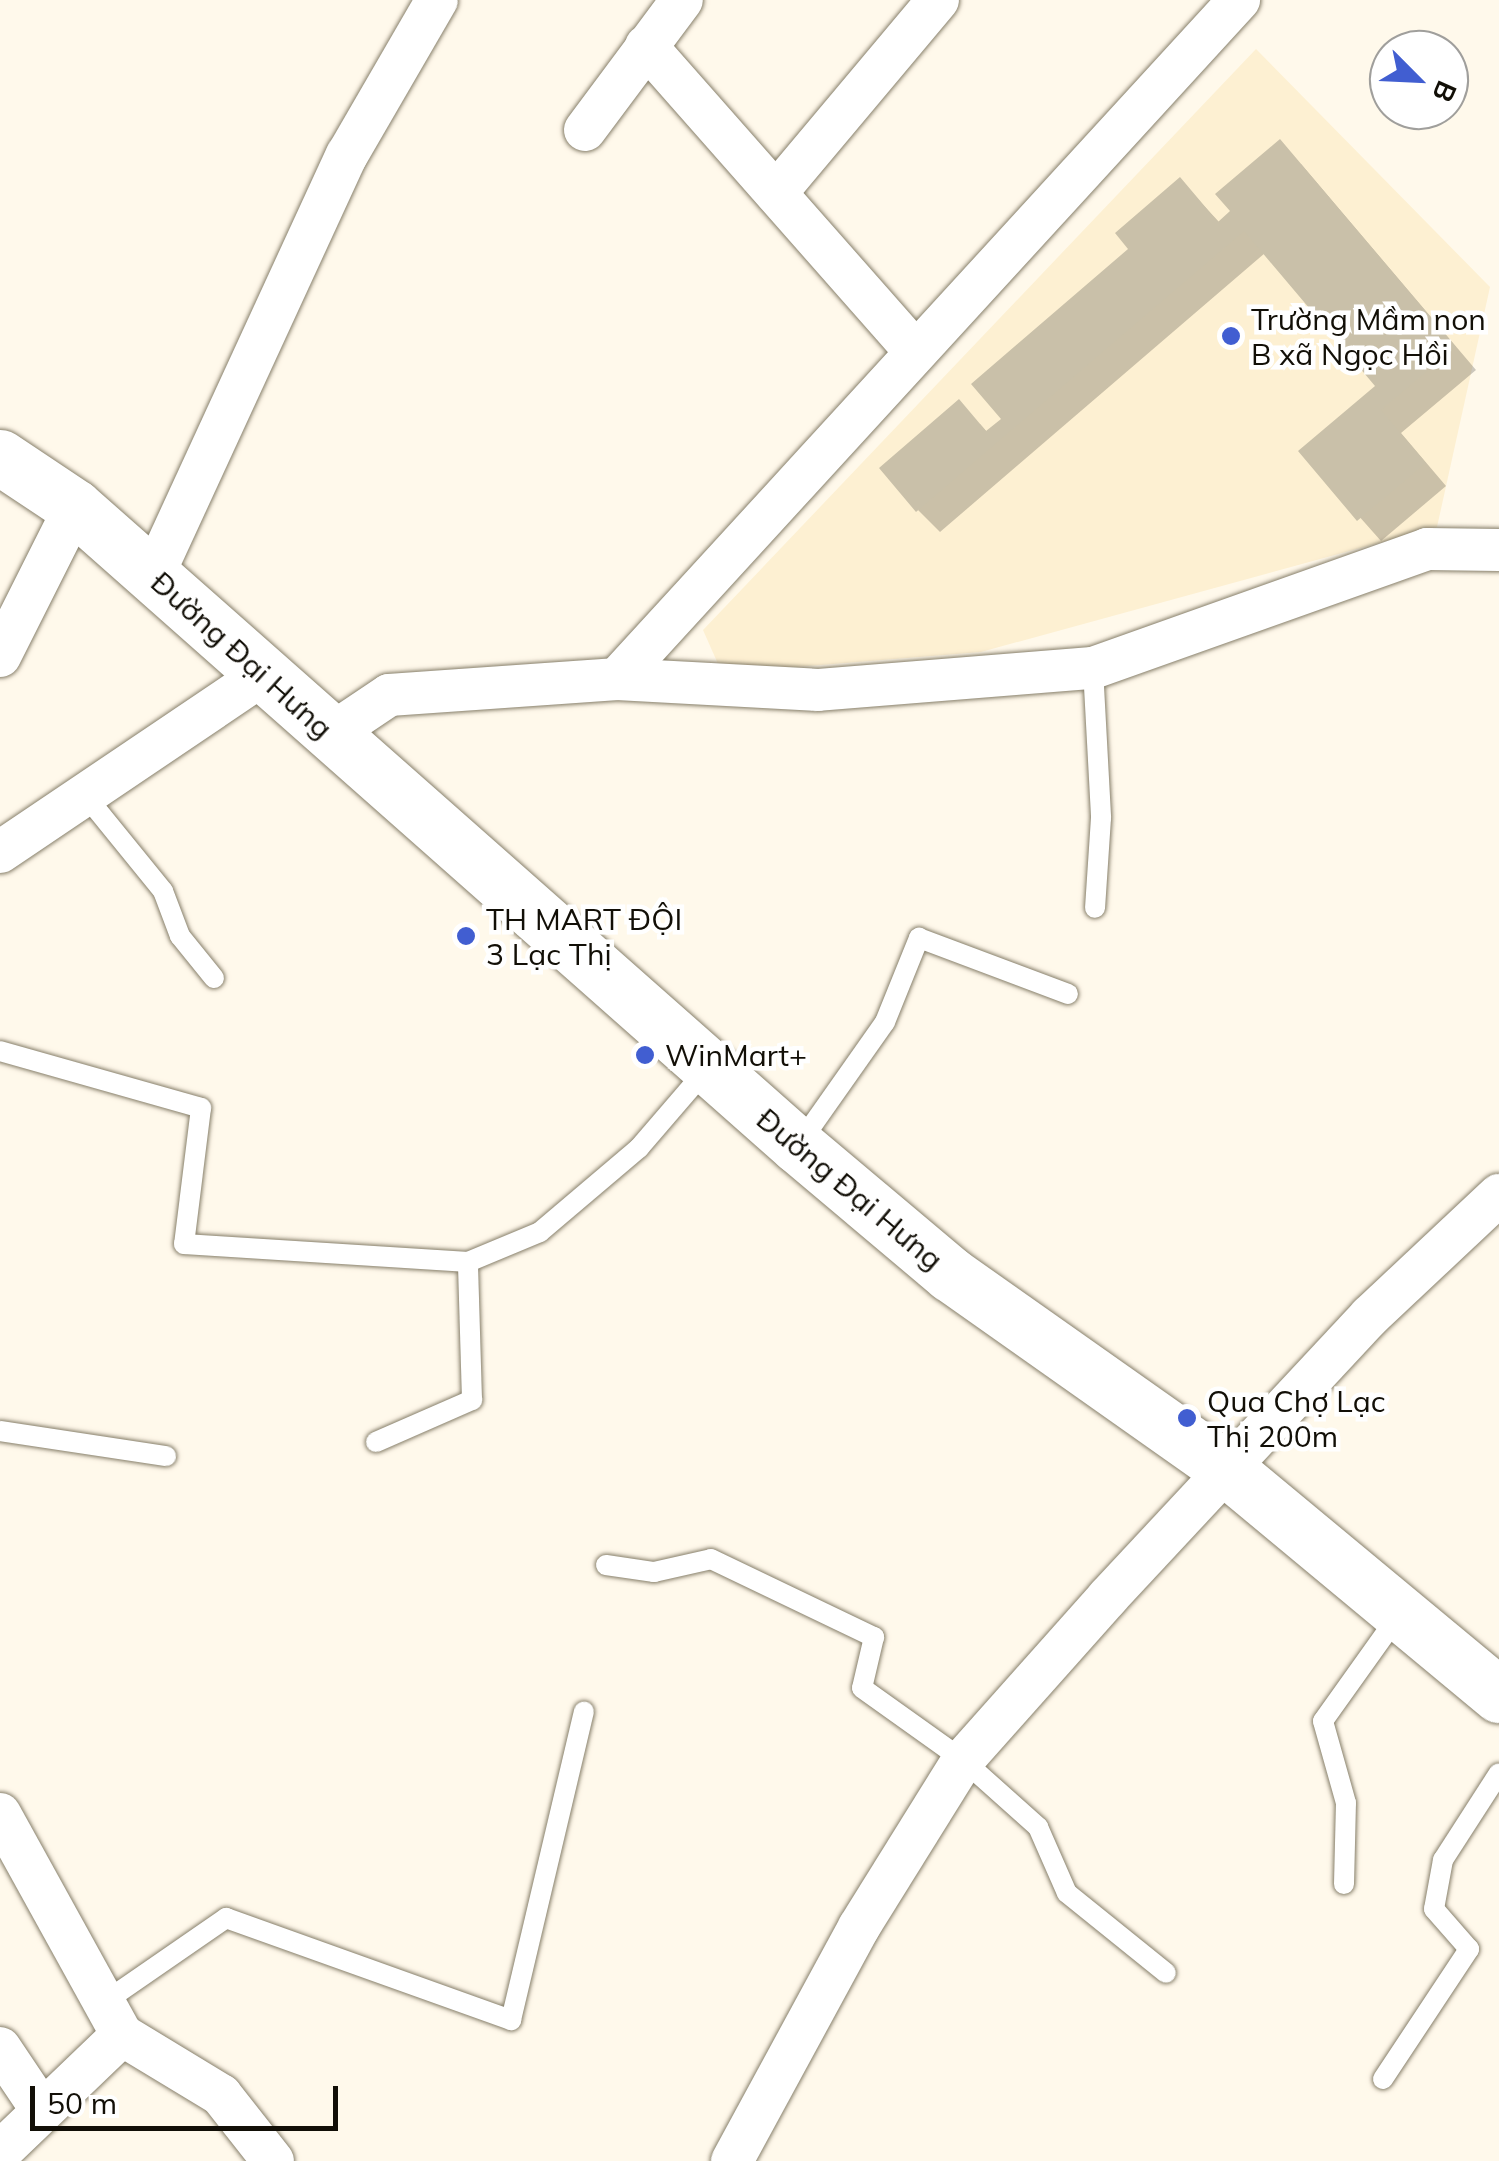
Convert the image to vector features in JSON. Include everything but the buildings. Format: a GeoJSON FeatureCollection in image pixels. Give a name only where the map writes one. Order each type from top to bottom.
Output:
{"type":"FeatureCollection","features":[{"type":"Feature","properties":{"kind":"street"},"geometry":{"type":"LineString","coordinates":[[153,576],[347,155],[437,0]]}},
{"type":"Feature","properties":{"kind":"street"},"geometry":{"type":"LineString","coordinates":[[585,130],[682,0]]}},
{"type":"Feature","properties":{"kind":"street"},"geometry":{"type":"LineString","coordinates":[[776,192],[938,0]]}},
{"type":"Feature","properties":{"kind":"street"},"geometry":{"type":"LineString","coordinates":[[617,678],[1239,0]]}},
{"type":"Feature","properties":{"kind":"street"},"geometry":{"type":"LineString","coordinates":[[646,46],[916,352]]}},
{"type":"Feature","properties":{"kind":"street","name":"Đường Đại Hưng"},"geometry":{"type":"LineString","coordinates":[[0,457],[75,507],[708,1068],[950,1274],[1229,1471],[1499,1695]]}},
{"type":"Feature","properties":{"kind":"street"},"geometry":{"type":"LineString","coordinates":[[0,656],[75,507]]}},
{"type":"Feature","properties":{"kind":"street"},"geometry":{"type":"LineString","coordinates":[[331,734],[389,695],[617,678],[818,690],[1093,668],[1426,548],[1499,550]]}},
{"type":"Feature","properties":{"kind":"street"},"geometry":{"type":"LineString","coordinates":[[0,852],[264,674]]}},
{"type":"Feature","properties":{"kind":"street"},"geometry":{"type":"LineString","coordinates":[[732,2161],[859,1927],[964,1760],[1108,1597],[1370,1316],[1499,1195]]}},
{"type":"Feature","properties":{"kind":"street"},"geometry":{"type":"LineString","coordinates":[[0,1814],[113,2019],[221,2094],[273,2161]]}},
{"type":"Feature","properties":{"kind":"street"},"geometry":{"type":"LineString","coordinates":[[0,2152],[113,2019]]}},
{"type":"Feature","properties":{"kind":"street"},"geometry":{"type":"LineString","coordinates":[[0,2048],[40,2109]]}},
{"type":"Feature","properties":{"kind":"lane"},"geometry":{"type":"LineString","coordinates":[[1093,668],[1101,818],[1095,908]]}},
{"type":"Feature","properties":{"kind":"lane"},"geometry":{"type":"LineString","coordinates":[[85,794],[163,891],[180,936],[214,978]]}},
{"type":"Feature","properties":{"kind":"lane"},"geometry":{"type":"LineString","coordinates":[[798,1146],[885,1022],[919,938],[1068,994]]}},
{"type":"Feature","properties":{"kind":"lane"},"geometry":{"type":"LineString","coordinates":[[0,1051],[201,1108],[184,1244],[468,1262],[540,1232],[639,1148],[708,1068]]}},
{"type":"Feature","properties":{"kind":"lane"},"geometry":{"type":"LineString","coordinates":[[376,1442],[472,1400],[468,1262]]}},
{"type":"Feature","properties":{"kind":"lane"},"geometry":{"type":"LineString","coordinates":[[0,1431],[166,1456]]}},
{"type":"Feature","properties":{"kind":"lane"},"geometry":{"type":"LineString","coordinates":[[606,1565],[654,1572],[711,1559],[874,1638],[862,1688],[964,1760],[1038,1827],[1067,1892],[1166,1972]]}},
{"type":"Feature","properties":{"kind":"lane"},"geometry":{"type":"LineString","coordinates":[[1344,1884],[1346,1802],[1323,1720],[1400,1614]]}},
{"type":"Feature","properties":{"kind":"lane"},"geometry":{"type":"LineString","coordinates":[[113,2019],[226,1918],[511,2020],[584,1712]]}},
{"type":"Feature","properties":{"kind":"lane"},"geometry":{"type":"LineString","coordinates":[[1382,2079],[1469,1949],[1434,1909],[1442,1860],[1499,1773]]}},
{"type":"Feature","properties":{"kind":"shaded area","name":"Trường Mầm non B xã Ngọc Hồi"},"geometry":{"type":"Polygon","coordinates":[[[1256,49],[1490,287],[1437,527],[981,652],[722,673],[703,630],[1256,49]]]}},
{"type":"Feature","properties":{"kind":"place","name":"Trường Mầm non B xã Ngọc Hồi"},"geometry":{"type":"Point","coordinates":[1231,336]}},
{"type":"Feature","properties":{"kind":"place","name":"TH MART ĐỘI 3 Lạc Thị"},"geometry":{"type":"Point","coordinates":[466,936]}},
{"type":"Feature","properties":{"kind":"place","name":"WinMart+"},"geometry":{"type":"Point","coordinates":[645,1055]}},
{"type":"Feature","properties":{"kind":"place","name":"Qua Chợ Lạc Thị 200m"},"geometry":{"type":"Point","coordinates":[1187,1418]}}]}
